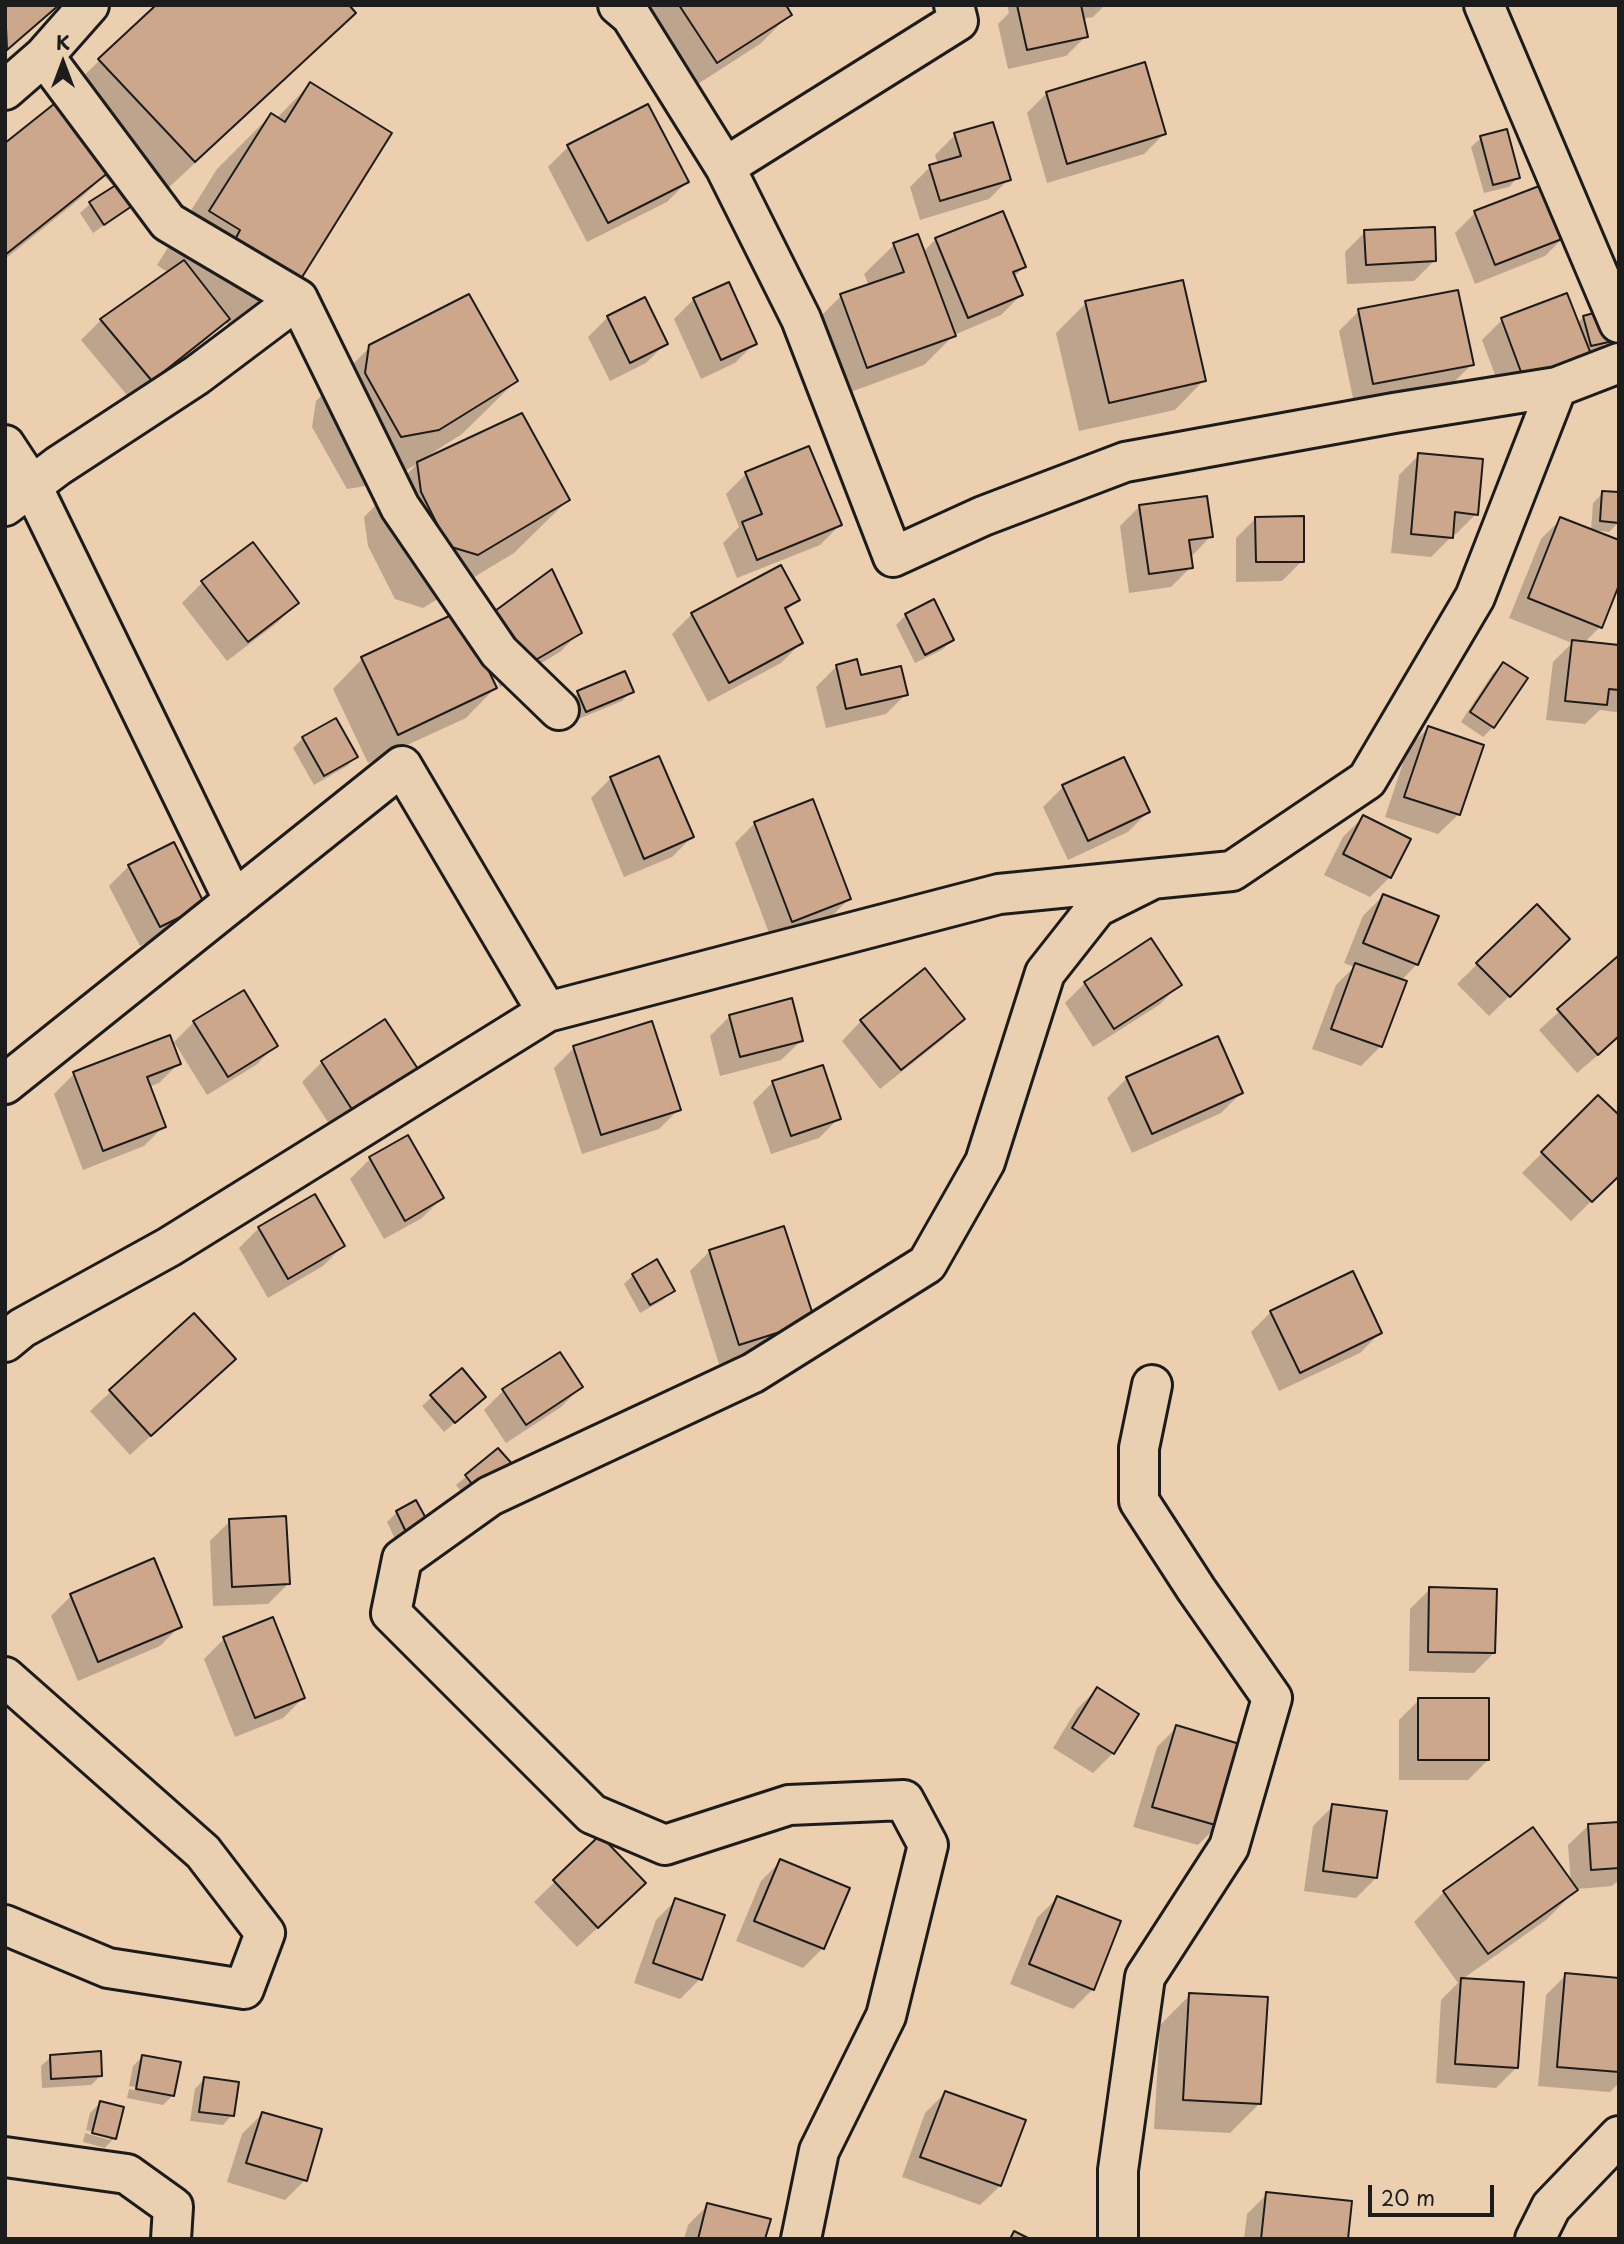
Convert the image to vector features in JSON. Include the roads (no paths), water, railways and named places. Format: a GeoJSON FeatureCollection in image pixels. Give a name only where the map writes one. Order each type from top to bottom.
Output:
{"type":"FeatureCollection","features":[{"type":"Feature","properties":{"kind":"street"},"geometry":{"type":"LineString","coordinates":[[5,90],[44,56],[89,5]]}},
{"type":"Feature","properties":{"kind":"street"},"geometry":{"type":"LineString","coordinates":[[618,5],[631,16],[725,167],[801,319],[893,557],[984,516],[1125,462],[1394,413],[1557,387],[1619,363]]}},
{"type":"Feature","properties":{"kind":"street"},"geometry":{"type":"LineString","coordinates":[[725,167],[958,21],[954,5]]}},
{"type":"Feature","properties":{"kind":"street"},"geometry":{"type":"LineString","coordinates":[[1484,5],[1619,323]]}},
{"type":"Feature","properties":{"kind":"street"},"geometry":{"type":"LineString","coordinates":[[44,56],[168,222],[298,299],[400,507],[499,652],[559,710]]}},
{"type":"Feature","properties":{"kind":"street"},"geometry":{"type":"LineString","coordinates":[[19,496],[58,466],[198,375],[298,299]]}},
{"type":"Feature","properties":{"kind":"street"},"geometry":{"type":"LineString","coordinates":[[5,1342],[22,1328],[169,1247],[547,1012],[999,894],[1232,871],[1367,780],[1475,597],[1557,387]]}},
{"type":"Feature","properties":{"kind":"street"},"geometry":{"type":"LineString","coordinates":[[5,445],[19,496],[234,901]]}},
{"type":"Feature","properties":{"kind":"street"},"geometry":{"type":"LineString","coordinates":[[5,1084],[402,766],[547,1012]]}},
{"type":"Feature","properties":{"kind":"street"},"geometry":{"type":"LineString","coordinates":[[801,2239],[819,2151],[886,2016],[928,1845],[904,1800],[789,1805],[665,1845],[592,1814],[391,1613],[402,1559],[490,1496],[753,1373],[927,1264],[985,1162],[1045,973],[1097,907],[1153,879]]}},
{"type":"Feature","properties":{"kind":"street"},"geometry":{"type":"LineString","coordinates":[[1118,2239],[1118,2170],[1145,1977],[1229,1847],[1272,1698],[1139,1501],[1139,1448],[1152,1385]]}},
{"type":"Feature","properties":{"kind":"street"},"geometry":{"type":"LineString","coordinates":[[5,1677],[203,1852],[265,1933],[244,1989],[108,1968],[5,1925]]}},
{"type":"Feature","properties":{"kind":"street"},"geometry":{"type":"LineString","coordinates":[[1535,2239],[1551,2207],[1619,2136]]}},
{"type":"Feature","properties":{"kind":"street"},"geometry":{"type":"LineString","coordinates":[[5,2157],[127,2175],[173,2207],[171,2239]]}}]}
